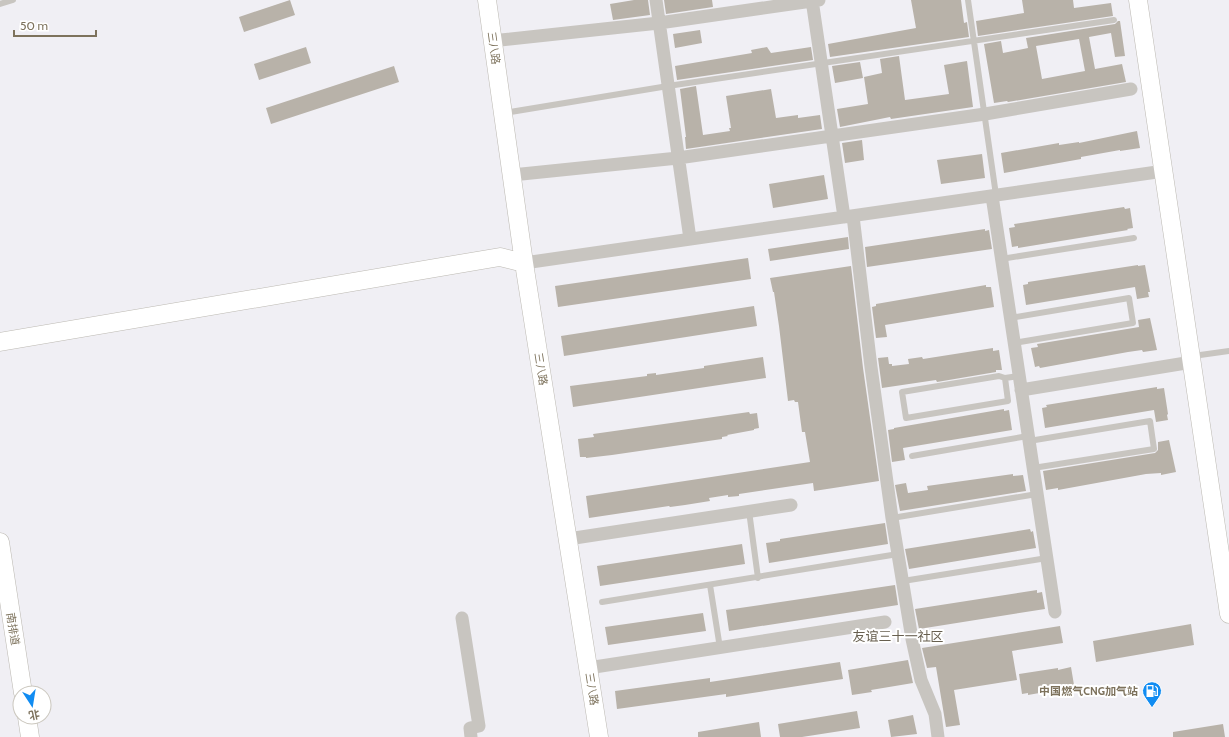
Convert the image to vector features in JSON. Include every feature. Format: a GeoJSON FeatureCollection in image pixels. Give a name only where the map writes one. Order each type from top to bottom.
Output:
{"type":"FeatureCollection","features":[{"type":"Feature","properties":{"kind":"street","name":"三八路"},"geometry":{"type":"LineString","coordinates":[[487,0],[524,263],[599,737]]}},
{"type":"Feature","properties":{"kind":"street"},"geometry":{"type":"LineString","coordinates":[[656,0],[690,239]]}},
{"type":"Feature","properties":{"kind":"street"},"geometry":{"type":"LineString","coordinates":[[492,41],[659,23],[814,0],[821,64],[832,136],[848,216],[892,518],[916,665],[935,714],[938,737]]}},
{"type":"Feature","properties":{"kind":"street"},"geometry":{"type":"LineString","coordinates":[[1138,0],[1229,614]]}},
{"type":"Feature","properties":{"kind":"street"},"geometry":{"type":"LineString","coordinates":[[512,174],[678,158],[984,114],[1131,89]]}},
{"type":"Feature","properties":{"kind":"street"},"geometry":{"type":"LineString","coordinates":[[0,342],[500,257],[524,263],[1164,171]]}},
{"type":"Feature","properties":{"kind":"street"},"geometry":{"type":"LineString","coordinates":[[994,195],[1001,259],[1055,612]]}},
{"type":"Feature","properties":{"kind":"street"},"geometry":{"type":"LineString","coordinates":[[1021,390],[1191,359]]}},
{"type":"Feature","properties":{"kind":"street"},"geometry":{"type":"LineString","coordinates":[[568,539],[791,505]]}},
{"type":"Feature","properties":{"kind":"street","name":"南排道"},"geometry":{"type":"LineString","coordinates":[[0,542],[22,685]]}},
{"type":"Feature","properties":{"kind":"street"},"geometry":{"type":"LineString","coordinates":[[462,618],[479,726],[470,728],[471,737]]}},
{"type":"Feature","properties":{"kind":"street"},"geometry":{"type":"LineString","coordinates":[[588,668],[885,622]]}},
{"type":"Feature","properties":{"kind":"street"},"geometry":{"type":"LineString","coordinates":[[28,725],[30,737]]}},
{"type":"Feature","properties":{"kind":"lane"},"geometry":{"type":"LineString","coordinates":[[0,4],[13,0]]}},
{"type":"Feature","properties":{"kind":"lane"},"geometry":{"type":"LineString","coordinates":[[968,0],[994,195]]}},
{"type":"Feature","properties":{"kind":"lane"},"geometry":{"type":"LineString","coordinates":[[503,113],[668,86],[1114,20]]}},
{"type":"Feature","properties":{"kind":"lane"},"geometry":{"type":"LineString","coordinates":[[1001,259],[1134,238]]}},
{"type":"Feature","properties":{"kind":"lane"},"geometry":{"type":"LineString","coordinates":[[1010,318],[1130,298],[1133,323],[1014,343]]}},
{"type":"Feature","properties":{"kind":"lane"},"geometry":{"type":"LineString","coordinates":[[1191,359],[1229,351]]}},
{"type":"Feature","properties":{"kind":"lane"},"geometry":{"type":"LineString","coordinates":[[1005,378],[1008,401],[906,418],[902,392],[1000,376],[1005,378],[1019,376]]}},
{"type":"Feature","properties":{"kind":"lane"},"geometry":{"type":"LineString","coordinates":[[912,456],[1150,421],[1154,449],[1033,468]]}},
{"type":"Feature","properties":{"kind":"lane"},"geometry":{"type":"LineString","coordinates":[[892,518],[1037,494]]}},
{"type":"Feature","properties":{"kind":"lane"},"geometry":{"type":"LineString","coordinates":[[749,511],[758,578]]}},
{"type":"Feature","properties":{"kind":"lane"},"geometry":{"type":"LineString","coordinates":[[602,602],[758,578],[898,554]]}},
{"type":"Feature","properties":{"kind":"lane"},"geometry":{"type":"LineString","coordinates":[[902,581],[1047,558]]}},
{"type":"Feature","properties":{"kind":"lane"},"geometry":{"type":"LineString","coordinates":[[710,585],[720,648]]}},
{"type":"Feature","properties":{"kind":"building"},"geometry":{"type":"Polygon","coordinates":[[[290,0],[295,15],[244,32],[239,17],[290,0]]]}},
{"type":"Feature","properties":{"kind":"building"},"geometry":{"type":"Polygon","coordinates":[[[634,0],[648,0],[650,15],[613,20],[610,4],[634,0]]]}},
{"type":"Feature","properties":{"kind":"building"},"geometry":{"type":"Polygon","coordinates":[[[664,0],[712,0],[713,7],[666,14],[664,0]]]}},
{"type":"Feature","properties":{"kind":"building"},"geometry":{"type":"Polygon","coordinates":[[[911,0],[961,0],[964,23],[967,22],[969,37],[830,57],[828,44],[916,28],[911,0]]]}},
{"type":"Feature","properties":{"kind":"building"},"geometry":{"type":"Polygon","coordinates":[[[1022,0],[1073,0],[1074,8],[1111,3],[1113,16],[978,36],[976,21],[1024,13],[1022,0]]]}},
{"type":"Feature","properties":{"kind":"building"},"geometry":{"type":"Polygon","coordinates":[[[1120,21],[1125,56],[1115,57],[1111,33],[1089,37],[1095,69],[1122,64],[1126,82],[1008,102],[994,103],[984,44],[1001,41],[1003,53],[1028,48],[1026,38],[1115,24],[1120,21]],[[1079,39],[1036,46],[1042,79],[1085,71],[1079,39]]]}},
{"type":"Feature","properties":{"kind":"building"},"geometry":{"type":"Polygon","coordinates":[[[700,30],[702,43],[675,48],[673,34],[700,30]]]}},
{"type":"Feature","properties":{"kind":"building"},"geometry":{"type":"Polygon","coordinates":[[[306,47],[311,63],[259,80],[254,64],[306,47]]]}},
{"type":"Feature","properties":{"kind":"building"},"geometry":{"type":"Polygon","coordinates":[[[767,47],[771,53],[811,47],[813,60],[677,80],[675,66],[752,53],[751,50],[767,47]]]}},
{"type":"Feature","properties":{"kind":"building"},"geometry":{"type":"Polygon","coordinates":[[[899,56],[905,100],[949,94],[944,65],[967,61],[973,107],[891,119],[890,117],[840,127],[837,109],[868,104],[864,77],[882,73],[880,59],[899,56]]]}},
{"type":"Feature","properties":{"kind":"building"},"geometry":{"type":"Polygon","coordinates":[[[860,62],[863,78],[835,83],[832,66],[860,62]]]}},
{"type":"Feature","properties":{"kind":"building"},"geometry":{"type":"Polygon","coordinates":[[[394,66],[399,82],[271,124],[266,108],[394,66]]]}},
{"type":"Feature","properties":{"kind":"building"},"geometry":{"type":"Polygon","coordinates":[[[696,86],[703,135],[730,131],[729,128],[731,128],[726,96],[771,89],[776,118],[798,115],[798,118],[820,115],[822,129],[686,149],[680,89],[696,86]]]}},
{"type":"Feature","properties":{"kind":"building"},"geometry":{"type":"Polygon","coordinates":[[[1137,131],[1140,148],[1081,157],[1081,159],[1004,173],[1001,153],[1059,143],[1059,145],[1079,143],[1137,131]]]}},
{"type":"Feature","properties":{"kind":"building"},"geometry":{"type":"Polygon","coordinates":[[[862,140],[864,160],[845,163],[842,143],[862,140]]]}},
{"type":"Feature","properties":{"kind":"building"},"geometry":{"type":"Polygon","coordinates":[[[982,154],[985,178],[941,184],[937,160],[982,154]]]}},
{"type":"Feature","properties":{"kind":"building"},"geometry":{"type":"Polygon","coordinates":[[[824,175],[828,199],[773,208],[769,184],[824,175]]]}},
{"type":"Feature","properties":{"kind":"building"},"geometry":{"type":"Polygon","coordinates":[[[1124,207],[1125,209],[1130,208],[1133,228],[1127,229],[1128,230],[1018,248],[1018,246],[1012,247],[1009,228],[1015,227],[1014,224],[1124,207]]]}},
{"type":"Feature","properties":{"kind":"building"},"geometry":{"type":"Polygon","coordinates":[[[985,229],[985,231],[989,230],[992,249],[867,267],[865,247],[985,229]]]}},
{"type":"Feature","properties":{"kind":"building"},"geometry":{"type":"Polygon","coordinates":[[[848,237],[849,249],[770,261],[768,249],[848,237]]]}},
{"type":"Feature","properties":{"kind":"building"},"geometry":{"type":"Polygon","coordinates":[[[748,258],[751,279],[558,307],[555,286],[748,258]]]}},
{"type":"Feature","properties":{"kind":"building"},"geometry":{"type":"Polygon","coordinates":[[[1145,265],[1150,292],[1148,292],[1149,297],[1137,299],[1135,287],[1026,305],[1023,285],[1028,284],[1028,282],[1145,265]]]}},
{"type":"Feature","properties":{"kind":"building"},"geometry":{"type":"Polygon","coordinates":[[[851,266],[863,368],[879,481],[814,491],[813,483],[739,494],[739,496],[728,497],[728,495],[709,498],[710,501],[685,505],[589,518],[586,496],[810,462],[805,432],[802,432],[798,402],[795,402],[794,400],[788,401],[779,326],[774,292],[770,278],[851,266]]]}},
{"type":"Feature","properties":{"kind":"building"},"geometry":{"type":"Polygon","coordinates":[[[986,285],[986,287],[991,287],[994,307],[885,325],[887,337],[876,338],[872,307],[876,306],[876,304],[986,285]]]}},
{"type":"Feature","properties":{"kind":"building"},"geometry":{"type":"Polygon","coordinates":[[[754,306],[757,326],[564,356],[561,336],[754,306]]]}},
{"type":"Feature","properties":{"kind":"building"},"geometry":{"type":"Polygon","coordinates":[[[1150,318],[1157,350],[1143,352],[1142,350],[1040,368],[1039,366],[1035,367],[1031,348],[1038,347],[1037,344],[1139,327],[1138,320],[1150,318]]]}},
{"type":"Feature","properties":{"kind":"building"},"geometry":{"type":"Polygon","coordinates":[[[993,348],[993,351],[999,350],[1002,370],[937,382],[936,380],[882,388],[878,358],[888,357],[889,364],[892,364],[892,366],[909,364],[908,359],[922,357],[923,359],[993,348]]]}},
{"type":"Feature","properties":{"kind":"building"},"geometry":{"type":"Polygon","coordinates":[[[763,357],[766,378],[573,407],[570,386],[647,376],[647,374],[656,373],[656,375],[704,368],[704,366],[763,357]]]}},
{"type":"Feature","properties":{"kind":"building"},"geometry":{"type":"Polygon","coordinates":[[[1157,387],[1157,389],[1164,388],[1168,420],[1156,422],[1154,410],[1045,428],[1042,408],[1047,407],[1046,405],[1157,387]]]}},
{"type":"Feature","properties":{"kind":"building"},"geometry":{"type":"Polygon","coordinates":[[[1004,409],[1004,411],[1009,410],[1012,430],[903,448],[905,460],[892,462],[888,430],[1004,409]]]}},
{"type":"Feature","properties":{"kind":"building"},"geometry":{"type":"Polygon","coordinates":[[[749,412],[750,414],[757,413],[759,428],[727,435],[728,436],[722,437],[722,439],[612,455],[586,458],[580,457],[578,439],[594,437],[593,434],[749,412]]]}},
{"type":"Feature","properties":{"kind":"building"},"geometry":{"type":"Polygon","coordinates":[[[1169,440],[1176,472],[1161,475],[1161,473],[1146,474],[1058,490],[1058,488],[1046,490],[1043,471],[1155,453],[1158,450],[1158,442],[1169,440]]]}},
{"type":"Feature","properties":{"kind":"building"},"geometry":{"type":"Polygon","coordinates":[[[1013,474],[1013,476],[1023,475],[1026,491],[900,511],[895,485],[906,483],[908,493],[928,490],[927,486],[1013,474]]]}},
{"type":"Feature","properties":{"kind":"building"},"geometry":{"type":"Polygon","coordinates":[[[885,523],[888,544],[769,563],[766,543],[780,541],[780,539],[885,523]]]}},
{"type":"Feature","properties":{"kind":"building"},"geometry":{"type":"Polygon","coordinates":[[[1030,529],[1031,532],[1033,531],[1036,548],[909,569],[905,549],[1030,529]]]}},
{"type":"Feature","properties":{"kind":"building"},"geometry":{"type":"Polygon","coordinates":[[[742,544],[745,564],[600,586],[597,566],[742,544]]]}},
{"type":"Feature","properties":{"kind":"building"},"geometry":{"type":"Polygon","coordinates":[[[895,585],[898,605],[729,631],[726,610],[895,585]]]}},
{"type":"Feature","properties":{"kind":"building"},"geometry":{"type":"Polygon","coordinates":[[[1037,590],[1037,593],[1042,592],[1045,609],[919,629],[915,609],[1037,590]]]}},
{"type":"Feature","properties":{"kind":"building"},"geometry":{"type":"Polygon","coordinates":[[[703,613],[706,631],[608,645],[605,627],[703,613]]]}},
{"type":"Feature","properties":{"kind":"building"},"geometry":{"type":"Polygon","coordinates":[[[1191,624],[1194,645],[1096,662],[1093,641],[1191,624]]]}},
{"type":"Feature","properties":{"kind":"building"},"geometry":{"type":"Polygon","coordinates":[[[1060,626],[1063,643],[1012,651],[1017,680],[954,690],[960,725],[946,727],[936,667],[927,668],[922,648],[1060,626]]]}},
{"type":"Feature","properties":{"kind":"building"},"geometry":{"type":"Polygon","coordinates":[[[908,660],[913,683],[871,690],[872,692],[852,695],[848,670],[908,660]]]}},
{"type":"Feature","properties":{"kind":"building"},"geometry":{"type":"Polygon","coordinates":[[[840,662],[843,679],[726,697],[726,694],[617,709],[615,691],[710,678],[710,682],[840,662]]]}},
{"type":"Feature","properties":{"kind":"building"},"geometry":{"type":"Polygon","coordinates":[[[1071,667],[1074,685],[1067,686],[1068,688],[1028,695],[1028,693],[1022,694],[1019,674],[1058,668],[1058,670],[1071,667]]]}},
{"type":"Feature","properties":{"kind":"building"},"geometry":{"type":"Polygon","coordinates":[[[857,711],[860,728],[802,737],[780,737],[778,724],[857,711]]]}},
{"type":"Feature","properties":{"kind":"building"},"geometry":{"type":"Polygon","coordinates":[[[913,715],[917,734],[891,737],[888,720],[913,715]]]}},
{"type":"Feature","properties":{"kind":"building"},"geometry":{"type":"Polygon","coordinates":[[[759,722],[761,737],[698,737],[698,732],[759,722]]]}},
{"type":"Feature","properties":{"kind":"building"},"geometry":{"type":"Polygon","coordinates":[[[1223,724],[1225,737],[1173,737],[1173,732],[1223,724]]]}},
{"type":"Feature","properties":{"kind":"place","name":"中国燃气CNG加气站"},"geometry":{"type":"Point","coordinates":[1152,708]}},
{"type":"Feature","properties":{"kind":"district","name":"友谊三十一社区"},"geometry":{"type":"Point","coordinates":[898,636]}}]}
